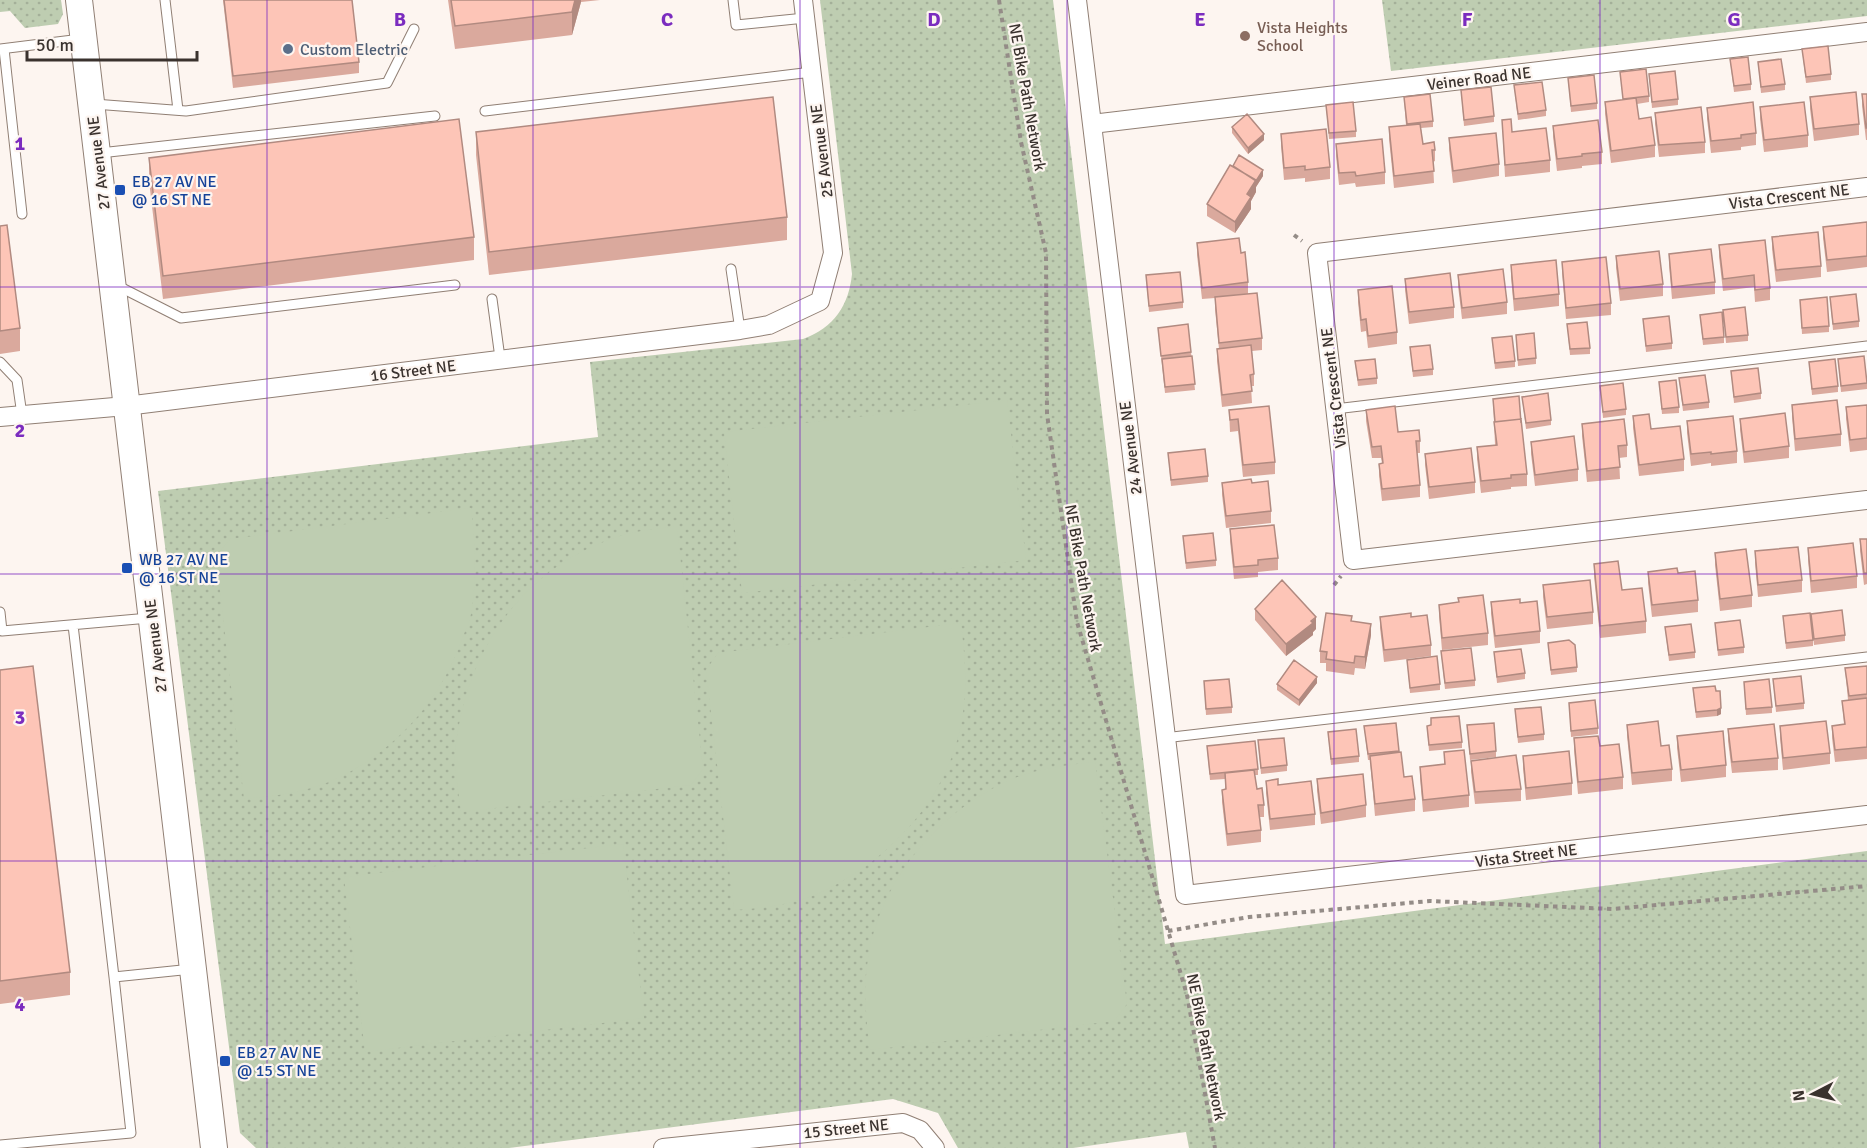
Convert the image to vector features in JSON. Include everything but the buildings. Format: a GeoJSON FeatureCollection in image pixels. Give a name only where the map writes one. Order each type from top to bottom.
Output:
{"type":"FeatureCollection","features":[{"type":"Feature","properties":{"kind":"street","name":"27 Avenue NE"},"geometry":{"type":"LineString","coordinates":[[79,0],[214,1148]]}},
{"type":"Feature","properties":{"kind":"street","name":"24 Avenue NE"},"geometry":{"type":"LineString","coordinates":[[1077,0],[1164,738],[1185,895]]}},
{"type":"Feature","properties":{"kind":"street","name":"25 Avenue NE"},"geometry":{"type":"LineString","coordinates":[[804,9],[833,253],[820,301]]}},
{"type":"Feature","properties":{"kind":"street","name":"Veiner Road NE"},"geometry":{"type":"LineString","coordinates":[[1092,124],[1867,32]]}},
{"type":"Feature","properties":{"kind":"street","name":"Vista Crescent NE"},"geometry":{"type":"LineString","coordinates":[[1867,187],[1317,253],[1353,560],[1867,500]]}},
{"type":"Feature","properties":{"kind":"street","name":"16 Street NE"},"geometry":{"type":"LineString","coordinates":[[0,417],[126,406],[740,330],[769,325],[820,301]]}},
{"type":"Feature","properties":{"kind":"street","name":"Vista Street NE"},"geometry":{"type":"LineString","coordinates":[[1185,895],[1867,815]]}},
{"type":"Feature","properties":{"kind":"street","name":"15 Street NE"},"geometry":{"type":"LineString","coordinates":[[663,1148],[903,1123],[920,1130],[935,1148]]}},
{"type":"Feature","properties":{"kind":"lane"},"geometry":{"type":"LineString","coordinates":[[165,0],[177,110]]}},
{"type":"Feature","properties":{"kind":"lane"},"geometry":{"type":"LineString","coordinates":[[733,0],[736,25],[804,9]]}},
{"type":"Feature","properties":{"kind":"lane"},"geometry":{"type":"LineString","coordinates":[[91,104],[177,110],[387,83],[414,29]]}},
{"type":"Feature","properties":{"kind":"lane"},"geometry":{"type":"LineString","coordinates":[[22,214],[2,49],[84,38]]}},
{"type":"Feature","properties":{"kind":"lane"},"geometry":{"type":"LineString","coordinates":[[485,111],[812,72]]}},
{"type":"Feature","properties":{"kind":"lane"},"geometry":{"type":"LineString","coordinates":[[97,153],[435,116]]}},
{"type":"Feature","properties":{"kind":"lane"},"geometry":{"type":"LineString","coordinates":[[731,269],[740,330]]}},
{"type":"Feature","properties":{"kind":"lane"},"geometry":{"type":"LineString","coordinates":[[112,284],[181,318],[455,285]]}},
{"type":"Feature","properties":{"kind":"lane"},"geometry":{"type":"LineString","coordinates":[[492,298],[501,358]]}},
{"type":"Feature","properties":{"kind":"lane"},"geometry":{"type":"LineString","coordinates":[[1335,409],[1867,346]]}},
{"type":"Feature","properties":{"kind":"lane"},"geometry":{"type":"LineString","coordinates":[[0,362],[17,380],[22,415]]}},
{"type":"Feature","properties":{"kind":"lane"},"geometry":{"type":"LineString","coordinates":[[0,612],[2,631],[152,618]]}},
{"type":"Feature","properties":{"kind":"lane"},"geometry":{"type":"LineString","coordinates":[[0,1145],[131,1133],[73,625]]}},
{"type":"Feature","properties":{"kind":"lane"},"geometry":{"type":"LineString","coordinates":[[1164,738],[1867,657]]}},
{"type":"Feature","properties":{"kind":"lane"},"geometry":{"type":"LineString","coordinates":[[114,977],[193,969]]}},
{"type":"Feature","properties":{"kind":"path","name":"NE Bike Path Network"},"geometry":{"type":"LineString","coordinates":[[999,0],[1021,142],[1046,253],[1047,414],[1077,622],[1168,931],[1196,1036],[1215,1148]]}},
{"type":"Feature","properties":{"kind":"path"},"geometry":{"type":"LineString","coordinates":[[1168,931],[1216,922],[1430,901],[1612,909],[1867,885]]}},
{"type":"Feature","properties":{"kind":"path"},"geometry":{"type":"LineString","coordinates":[[1215,915],[1216,922]]}},
{"type":"Feature","properties":{"kind":"green space"},"geometry":{"type":"Polygon","coordinates":[[[0,0],[61,0],[63,14],[58,24],[25,28],[10,11],[0,12],[0,0]]]}},
{"type":"Feature","properties":{"kind":"green space"},"geometry":{"type":"Polygon","coordinates":[[[820,0],[1053,0],[1165,944],[1867,851],[1867,1148],[1189,1148],[1186,1132],[1073,1148],[958,1148],[938,1113],[893,1099],[509,1148],[256,1148],[240,1133],[158,491],[598,437],[590,362],[803,339],[823,329],[838,314],[843,305],[852,274],[820,0]]]}},
{"type":"Feature","properties":{"kind":"green space"},"geometry":{"type":"Polygon","coordinates":[[[1382,0],[1867,0],[1867,16],[1391,71],[1382,0]]]}},
{"type":"Feature","properties":{"kind":"green space"},"geometry":{"type":"Polygon","coordinates":[[[1007,400],[1026,560],[742,593],[724,432],[1007,400]]]}},
{"type":"Feature","properties":{"kind":"green space"},"geometry":{"type":"Polygon","coordinates":[[[471,508],[475,570],[471,612],[453,661],[429,702],[397,738],[379,753],[338,778],[304,790],[244,799],[216,556],[230,539],[471,508]]]}},
{"type":"Feature","properties":{"kind":"green space"},"geometry":{"type":"Polygon","coordinates":[[[677,526],[703,769],[691,785],[461,812],[455,753],[461,716],[471,680],[486,647],[505,617],[528,591],[556,568],[587,549],[629,533],[677,526]]]}},
{"type":"Feature","properties":{"kind":"green space"},"geometry":{"type":"Polygon","coordinates":[[[961,623],[965,686],[961,724],[954,752],[927,804],[909,827],[865,866],[815,895],[786,904],[734,910],[706,670],[718,653],[961,623]]]}},
{"type":"Feature","properties":{"kind":"green space"},"geometry":{"type":"Polygon","coordinates":[[[1095,762],[1127,1004],[1114,1021],[870,1050],[865,993],[868,959],[875,929],[900,874],[918,850],[939,827],[988,791],[1034,772],[1095,762]]]}},
{"type":"Feature","properties":{"kind":"green space"},"geometry":{"type":"Polygon","coordinates":[[[623,844],[644,1018],[365,1052],[344,877],[623,844]]]}},
{"type":"Feature","properties":{"kind":"place","name":"Vista Heights School"},"geometry":{"type":"Point","coordinates":[1245,36]}},
{"type":"Feature","properties":{"kind":"place","name":"Custom Electric"},"geometry":{"type":"Point","coordinates":[288,49]}},
{"type":"Feature","properties":{"kind":"place","name":"EB 27 AV NE @ 16 ST NE"},"geometry":{"type":"Point","coordinates":[120,190]}},
{"type":"Feature","properties":{"kind":"place","name":"WB 27 AV NE @ 16 ST NE"},"geometry":{"type":"Point","coordinates":[127,568]}},
{"type":"Feature","properties":{"kind":"place","name":"EB 27 AV NE @ 15 ST NE"},"geometry":{"type":"Point","coordinates":[225,1061]}}]}
